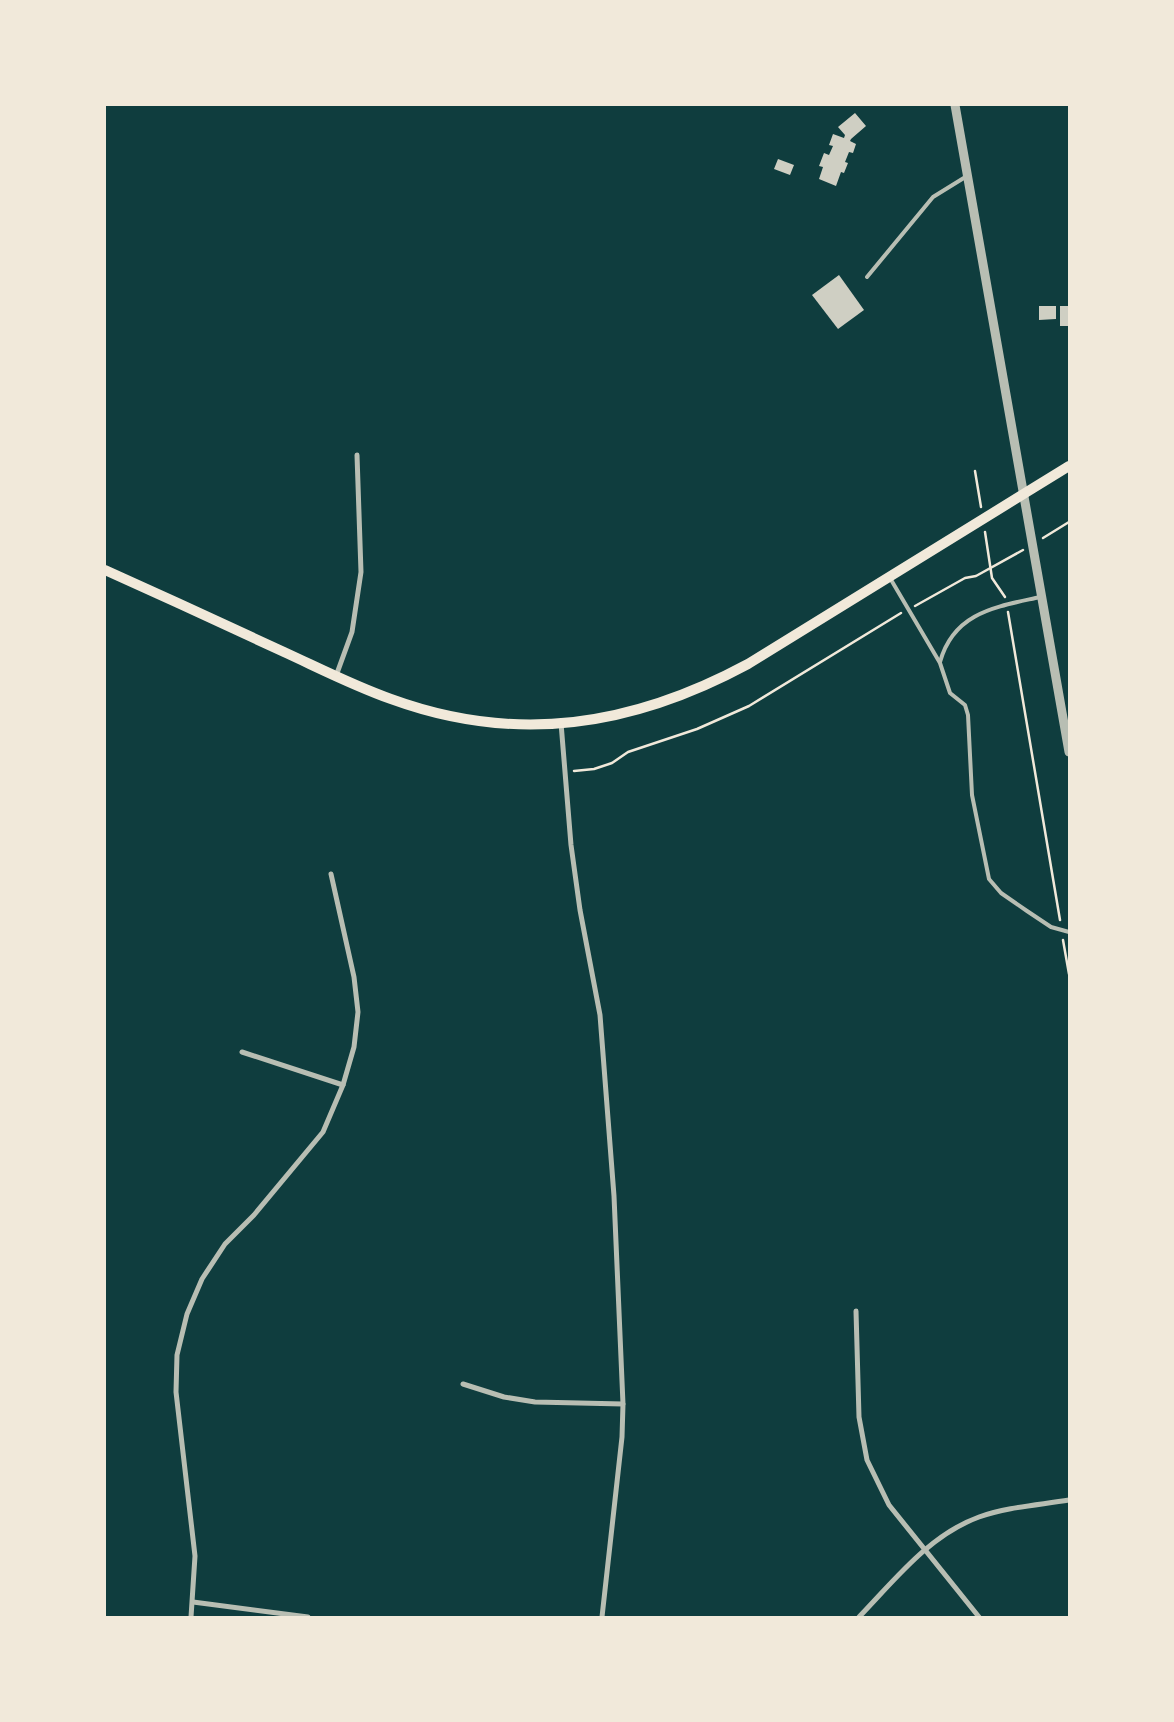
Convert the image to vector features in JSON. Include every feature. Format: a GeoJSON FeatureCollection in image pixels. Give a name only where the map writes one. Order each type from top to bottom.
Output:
{"type":"FeatureCollection","features":[{"type":"Feature","properties":{"kind":"main road"},"geometry":{"type":"LineString","coordinates":[[105,570],[336,676],[391,699],[454,717],[511,724],[561,723],[616,716],[648,708],[709,685],[748,664],[1069,466]]}},
{"type":"Feature","properties":{"kind":"street"},"geometry":{"type":"LineString","coordinates":[[955,105],[1022,495],[1043,596],[1069,752]]}},
{"type":"Feature","properties":{"kind":"street"},"geometry":{"type":"LineString","coordinates":[[336,676],[352,632],[361,572],[357,456]]}},
{"type":"Feature","properties":{"kind":"street"},"geometry":{"type":"LineString","coordinates":[[561,723],[571,845],[580,910],[600,1015],[614,1196],[623,1404],[622,1437],[602,1617]]}},
{"type":"Feature","properties":{"kind":"street"},"geometry":{"type":"LineString","coordinates":[[191,1617],[195,1556],[176,1392],[177,1355],[187,1314],[202,1279],[225,1244],[260,1208],[323,1132],[342,1085],[354,1047],[358,1012],[354,977],[331,874]]}},
{"type":"Feature","properties":{"kind":"street"},"geometry":{"type":"LineString","coordinates":[[242,1052],[342,1085]]}},
{"type":"Feature","properties":{"kind":"street"},"geometry":{"type":"LineString","coordinates":[[856,1311],[860,1417],[867,1460],[889,1505],[979,1617]]}},
{"type":"Feature","properties":{"kind":"street"},"geometry":{"type":"LineString","coordinates":[[463,1384],[504,1397],[535,1402],[623,1404]]}},
{"type":"Feature","properties":{"kind":"street"},"geometry":{"type":"LineString","coordinates":[[859,1617],[926,1549],[946,1535],[978,1518],[1019,1508],[1069,1500]]}},
{"type":"Feature","properties":{"kind":"street"},"geometry":{"type":"LineString","coordinates":[[193,1602],[308,1617]]}},
{"type":"Feature","properties":{"kind":"lane"},"geometry":{"type":"LineString","coordinates":[[867,277],[933,197],[967,176]]}},
{"type":"Feature","properties":{"kind":"lane"},"geometry":{"type":"LineString","coordinates":[[889,577],[940,663],[950,693],[964,705],[968,714],[972,795],[989,879],[1001,893],[1051,927],[1069,932]]}},
{"type":"Feature","properties":{"kind":"lane"},"geometry":{"type":"LineString","coordinates":[[940,663],[949,640],[970,618],[981,612],[1043,596]]}},
{"type":"Feature","properties":{"kind":"path"},"geometry":{"type":"LineString","coordinates":[[975,471],[992,578],[1005,598],[1069,974]]}},
{"type":"Feature","properties":{"kind":"path"},"geometry":{"type":"LineString","coordinates":[[565,772],[594,769],[612,763],[628,752],[697,729],[749,706],[890,618],[964,578],[976,576],[991,568],[1069,522]]}},
{"type":"Feature","properties":{"kind":"building"},"geometry":{"type":"Polygon","coordinates":[[[855,113],[866,126],[850,141],[856,144],[853,153],[849,152],[845,162],[848,163],[844,173],[841,172],[836,186],[819,179],[823,167],[819,166],[824,153],[829,155],[833,146],[829,145],[833,134],[844,138],[845,135],[838,127],[855,113]]]}},
{"type":"Feature","properties":{"kind":"building"},"geometry":{"type":"Polygon","coordinates":[[[778,159],[794,165],[790,175],[774,169],[778,159]]]}},
{"type":"Feature","properties":{"kind":"building"},"geometry":{"type":"Polygon","coordinates":[[[839,275],[864,310],[838,329],[812,295],[839,275]]]}},
{"type":"Feature","properties":{"kind":"building"},"geometry":{"type":"Polygon","coordinates":[[[1039,306],[1056,306],[1056,319],[1039,320],[1039,306]]]}},
{"type":"Feature","properties":{"kind":"building"},"geometry":{"type":"Polygon","coordinates":[[[1060,306],[1069,306],[1069,326],[1060,326],[1060,306]]]}}]}
